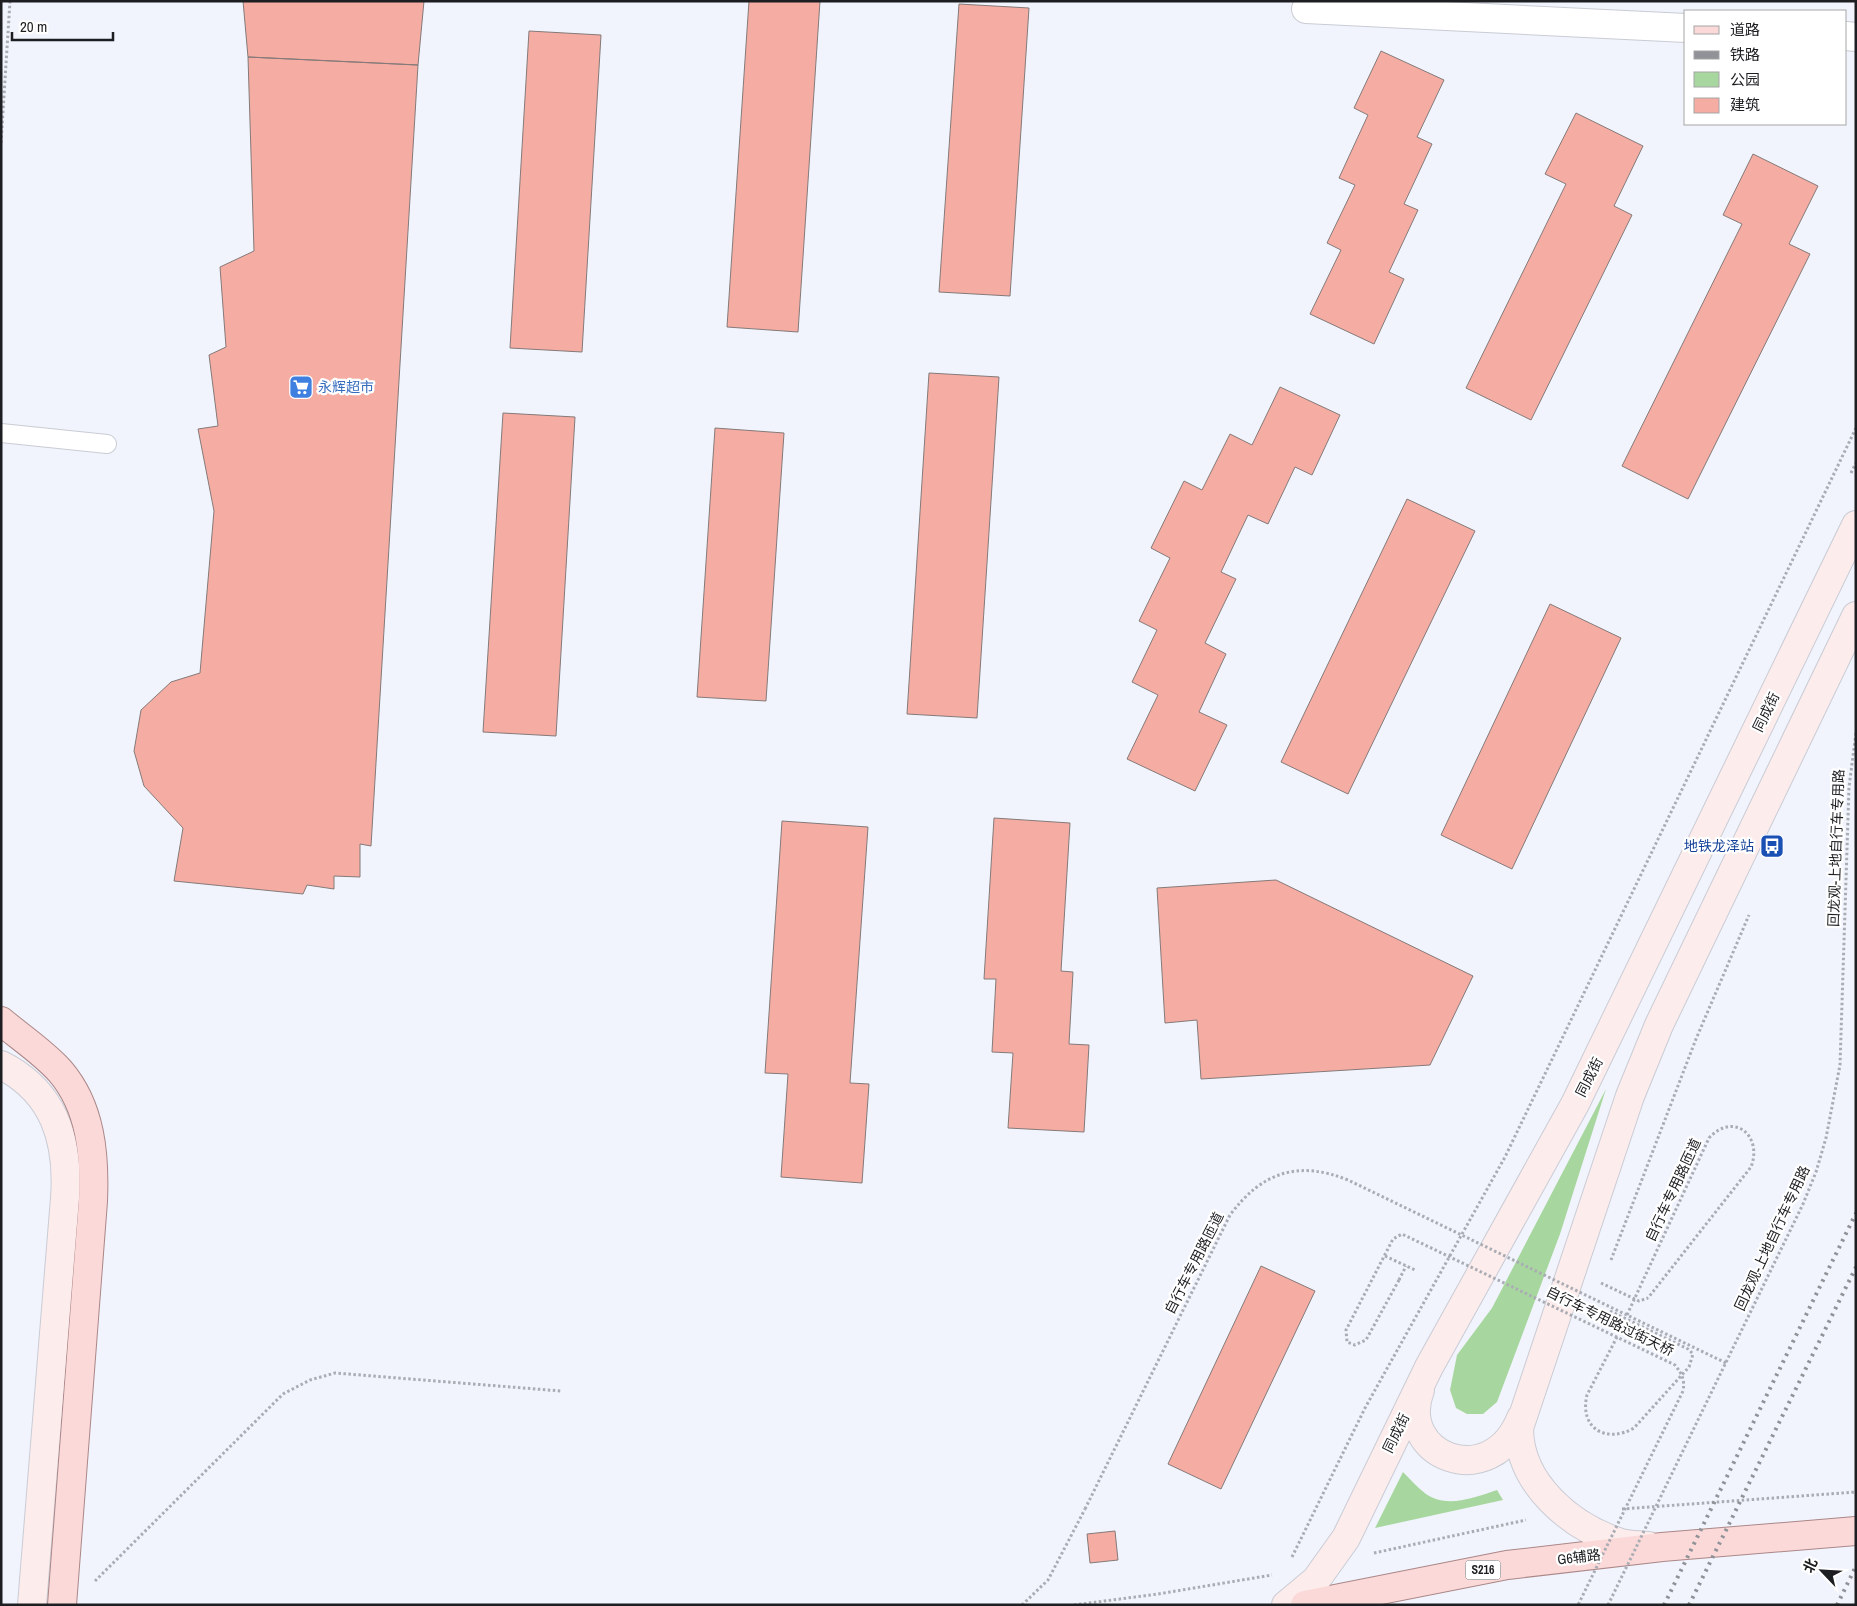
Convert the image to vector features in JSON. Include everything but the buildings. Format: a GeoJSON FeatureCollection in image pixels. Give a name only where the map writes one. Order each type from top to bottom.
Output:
{"type":"FeatureCollection","features":[{"type":"Feature","properties":{"kind":"main road","name":"同成街"},"geometry":{"type":"LineString","coordinates":[[1286,1605],[1316,1580],[1346,1538],[1429,1367],[1575,1104],[1856,525]]}},
{"type":"Feature","properties":{"kind":"main road"},"geometry":{"type":"LineString","coordinates":[[1429,1367],[1419,1394],[1417,1418],[1422,1436],[1435,1450],[1468,1461],[1488,1458],[1504,1447],[1516,1432],[1630,1096],[1659,1025],[1856,616]]}},
{"type":"Feature","properties":{"kind":"main road"},"geometry":{"type":"LineString","coordinates":[[1,1021],[59,1070],[72,1087],[81,1105],[93,1148],[93,1201],[62,1605]]}},
{"type":"Feature","properties":{"kind":"main road"},"geometry":{"type":"LineString","coordinates":[[1,1065],[27,1081],[43,1098],[54,1116],[62,1137],[66,1158],[65,1198],[32,1605]]}},
{"type":"Feature","properties":{"kind":"main road"},"geometry":{"type":"LineString","coordinates":[[1522,1415],[1519,1441],[1526,1468],[1553,1502],[1589,1529],[1622,1543],[1662,1547]]}},
{"type":"Feature","properties":{"kind":"main road","name":"G6辅路"},"geometry":{"type":"LineString","coordinates":[[1305,1605],[1507,1565],[1662,1547],[1856,1531]]}},
{"type":"Feature","properties":{"kind":"street"},"geometry":{"type":"LineString","coordinates":[[1310,1],[1306,8],[1684,28]]}},
{"type":"Feature","properties":{"kind":"lane"},"geometry":{"type":"LineString","coordinates":[[1,433],[107,444]]}},
{"type":"Feature","properties":{"kind":"path"},"geometry":{"type":"LineString","coordinates":[[1,143],[10,1]]}},
{"type":"Feature","properties":{"kind":"path"},"geometry":{"type":"LineString","coordinates":[[1288,1564],[1369,1400],[1509,1150],[1856,428]]}},
{"type":"Feature","properties":{"kind":"path"},"geometry":{"type":"LineString","coordinates":[[1851,473],[1856,463]]}},
{"type":"Feature","properties":{"kind":"path","name":"回龙观-上地自行车专用路"},"geometry":{"type":"LineString","coordinates":[[1608,1605],[1803,1204],[1816,1172],[1834,1104],[1840,1065],[1849,787],[1856,733]]}},
{"type":"Feature","properties":{"kind":"path"},"geometry":{"type":"LineString","coordinates":[[1608,1266],[1692,1047],[1750,914]]}},
{"type":"Feature","properties":{"kind":"path","name":"自行车专用路匝道"},"geometry":{"type":"LineString","coordinates":[[1601,1283],[1639,1301],[1648,1298],[1751,1167],[1755,1149],[1749,1135],[1733,1126],[1726,1126],[1709,1138],[1627,1315]]}},
{"type":"Feature","properties":{"kind":"path","name":"自行车专用路匝道"},"geometry":{"type":"LineString","coordinates":[[1022,1605],[1048,1580],[1230,1215],[1250,1192],[1261,1183],[1288,1172],[1318,1170],[1348,1180],[1726,1363]]}},
{"type":"Feature","properties":{"kind":"path","name":"自行车专用路过街天桥"},"geometry":{"type":"LineString","coordinates":[[1406,1266],[1366,1340],[1355,1345],[1347,1342],[1346,1330],[1393,1239],[1402,1234],[1675,1365],[1684,1382],[1578,1605]]}},
{"type":"Feature","properties":{"kind":"path"},"geometry":{"type":"LineString","coordinates":[[1385,1256],[1415,1270]]}},
{"type":"Feature","properties":{"kind":"path"},"geometry":{"type":"LineString","coordinates":[[1593,1300],[1605,1274]]}},
{"type":"Feature","properties":{"kind":"path"},"geometry":{"type":"LineString","coordinates":[[1610,1311],[1688,1349],[1693,1354],[1689,1367],[1634,1428],[1624,1434],[1614,1435],[1604,1433],[1590,1423],[1585,1405],[1587,1395],[1617,1337]]}},
{"type":"Feature","properties":{"kind":"path"},"geometry":{"type":"LineString","coordinates":[[1581,1326],[1585,1317]]}},
{"type":"Feature","properties":{"kind":"path"},"geometry":{"type":"LineString","coordinates":[[92,1584],[282,1394],[310,1380],[335,1373],[561,1391]]}},
{"type":"Feature","properties":{"kind":"path"},"geometry":{"type":"LineString","coordinates":[[1618,1508],[1625,1509]]}},
{"type":"Feature","properties":{"kind":"green space"},"geometry":{"type":"Polygon","coordinates":[[[1606,1089],[1560,1234],[1497,1402],[1483,1414],[1467,1414],[1456,1408],[1450,1390],[1457,1355],[1492,1308],[1606,1089]]]}},
{"type":"Feature","properties":{"kind":"green space"},"geometry":{"type":"Polygon","coordinates":[[[1403,1472],[1423,1492],[1443,1501],[1461,1500],[1497,1490],[1503,1500],[1375,1528],[1403,1472]]]}},
{"type":"Feature","properties":{"kind":"railway"},"geometry":{"type":"LineString","coordinates":[[1664,1605],[1856,1213]]}},
{"type":"Feature","properties":{"kind":"railway"},"geometry":{"type":"LineString","coordinates":[[1689,1605],[1856,1267]]}},
{"type":"Feature","properties":{"kind":"railway"},"geometry":{"type":"LineString","coordinates":[[1837,1605],[1856,1566]]}},
{"type":"Feature","properties":{"kind":"place","name":"永辉超市"},"geometry":{"type":"Point","coordinates":[301,387]}},
{"type":"Feature","properties":{"kind":"place","name":"地铁龙泽站"},"geometry":{"type":"Point","coordinates":[1772,846]}}]}
